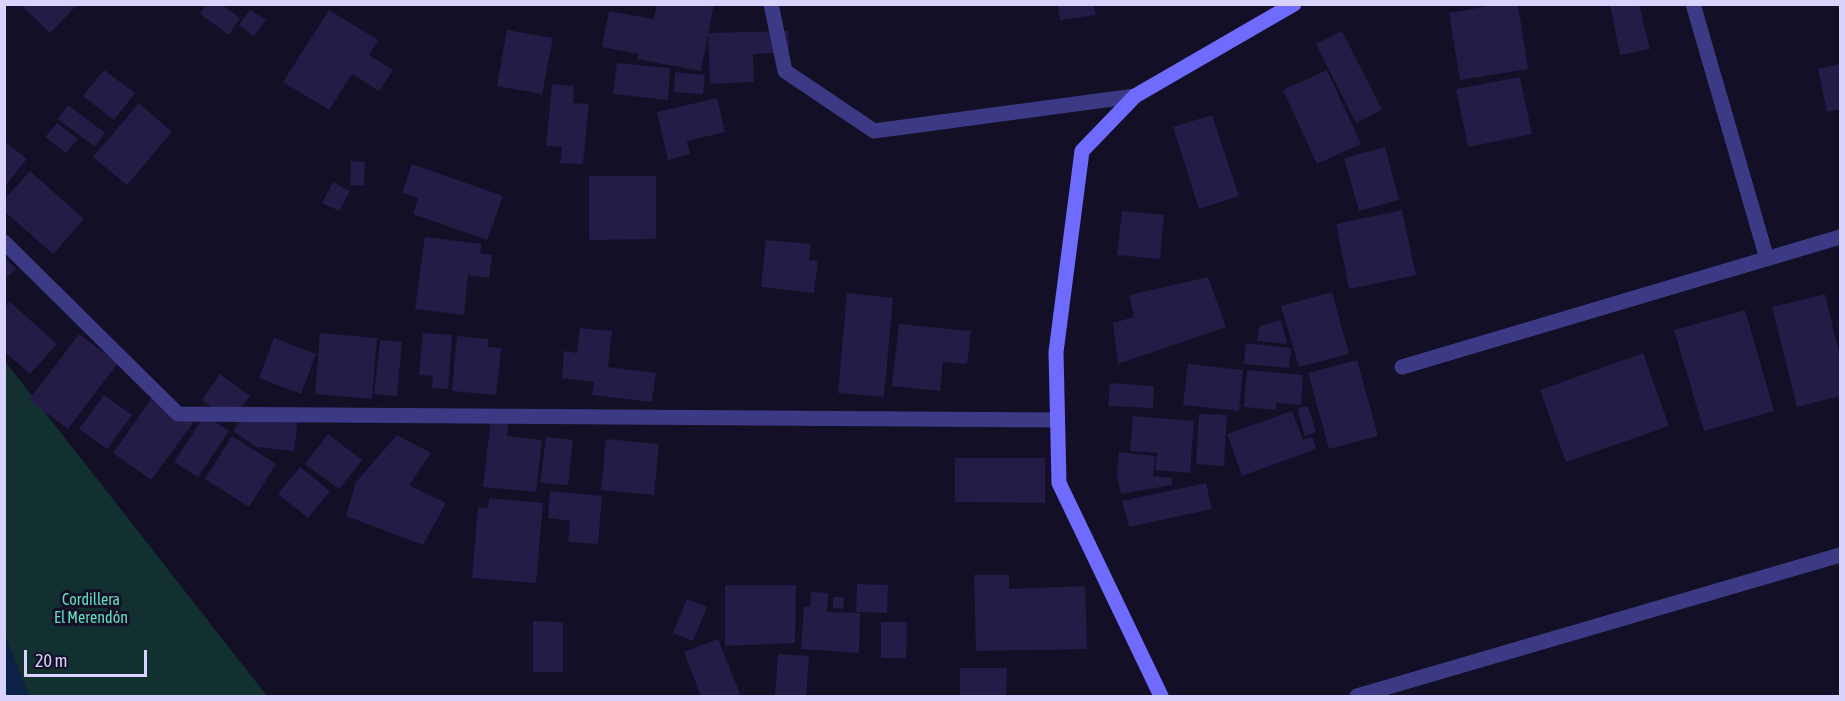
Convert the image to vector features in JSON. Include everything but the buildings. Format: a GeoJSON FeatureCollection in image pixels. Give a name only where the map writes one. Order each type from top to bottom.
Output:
{"type":"FeatureCollection","features":[{"type":"Feature","properties":{"kind":"street"},"geometry":{"type":"LineString","coordinates":[[771,4],[785,72],[874,132],[1135,96]]}},
{"type":"Feature","properties":{"kind":"street"},"geometry":{"type":"LineString","coordinates":[[1161,696],[1059,483],[1056,352],[1082,151],[1135,96],[1294,4]]}},
{"type":"Feature","properties":{"kind":"street"},"geometry":{"type":"LineString","coordinates":[[1693,4],[1767,259]]}},
{"type":"Feature","properties":{"kind":"street"},"geometry":{"type":"LineString","coordinates":[[1402,367],[1840,237]]}},
{"type":"Feature","properties":{"kind":"street"},"geometry":{"type":"LineString","coordinates":[[4,242],[178,414],[1057,420]]}},
{"type":"Feature","properties":{"kind":"street"},"geometry":{"type":"LineString","coordinates":[[1357,696],[1840,555]]}},
{"type":"Feature","properties":{"kind":"green space","name":"Cordillera El Merendón"},"geometry":{"type":"Polygon","coordinates":[[[4,360],[267,696],[29,696],[5,636],[4,360]]]}},
{"type":"Feature","properties":{"kind":"water"},"geometry":{"type":"Polygon","coordinates":[[[5,636],[29,696],[5,696],[5,636]]]}}]}
